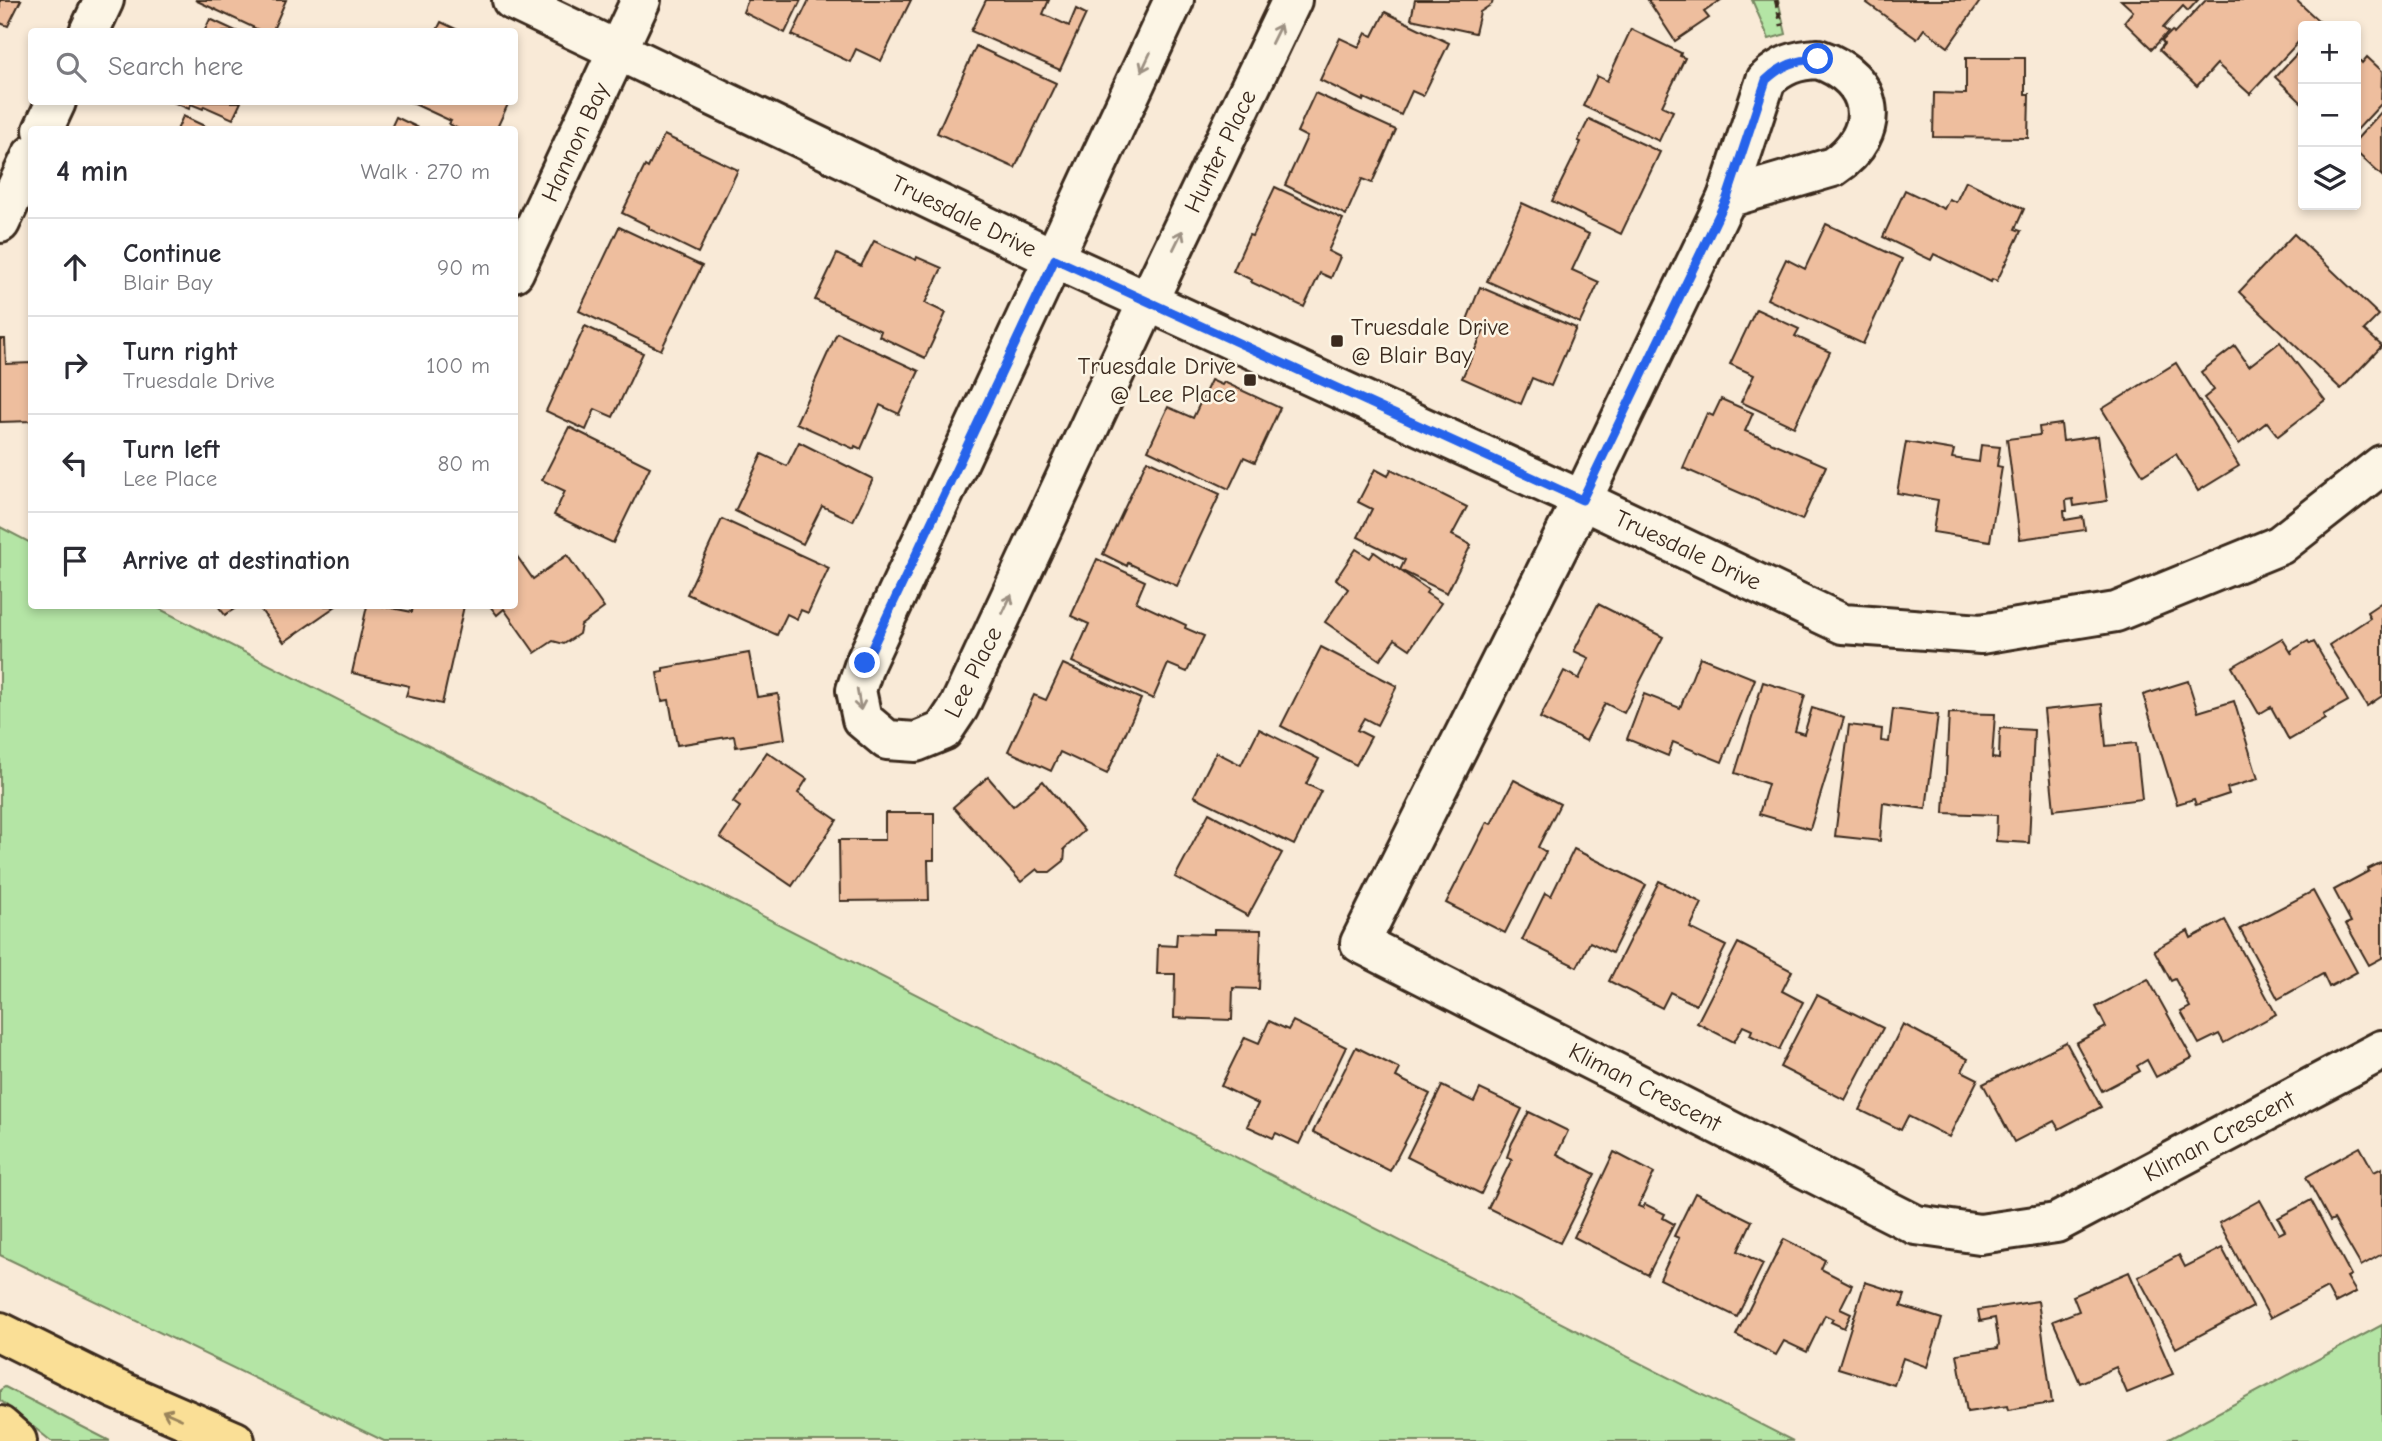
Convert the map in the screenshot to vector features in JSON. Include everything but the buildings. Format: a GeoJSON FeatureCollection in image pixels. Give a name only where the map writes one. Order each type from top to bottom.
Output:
{"type":"FeatureCollection","features":[{"type":"Feature","properties":{"kind":"highway"},"geometry":{"type":"LineString","coordinates":[[0,1332],[113,1388],[235,1441]]}},
{"type":"Feature","properties":{"kind":"highway"},"geometry":{"type":"LineString","coordinates":[[0,1426],[17,1441]]}},
{"type":"Feature","properties":{"kind":"street"},"geometry":{"type":"LineString","coordinates":[[91,28],[103,0]]}},
{"type":"Feature","properties":{"kind":"street","name":"Truesdale Drive"},"geometry":{"type":"LineString","coordinates":[[512,0],[1055,259],[1582,500],[1843,624],[1981,634],[2116,612],[2280,545],[2382,465]]}},
{"type":"Feature","properties":{"kind":"street","name":"Hannon Bay"},"geometry":{"type":"LineString","coordinates":[[518,263],[642,0]]}},
{"type":"Feature","properties":{"kind":"street"},"geometry":{"type":"LineString","coordinates":[[1055,259],[1174,0]]}},
{"type":"Feature","properties":{"kind":"street","name":"Hunter Place"},"geometry":{"type":"LineString","coordinates":[[1148,301],[1292,0]]}},
{"type":"Feature","properties":{"kind":"street"},"geometry":{"type":"LineString","coordinates":[[45,126],[55,105]]}},
{"type":"Feature","properties":{"kind":"street"},"geometry":{"type":"LineString","coordinates":[[0,223],[28,164]]}},
{"type":"Feature","properties":{"kind":"street"},"geometry":{"type":"LineString","coordinates":[[1582,500],[1727,198]]}},
{"type":"Feature","properties":{"kind":"street","name":"Lee Place"},"geometry":{"type":"LineString","coordinates":[[1055,259],[865,663],[856,690],[862,719],[887,740],[916,743],[943,731],[959,707],[1148,301]]}},
{"type":"Feature","properties":{"kind":"street","name":"Kliman Crescent"},"geometry":{"type":"LineString","coordinates":[[1582,500],[1360,943],[1916,1225],[1980,1234],[2056,1223],[2382,1050]]}},
{"type":"Feature","properties":{"kind":"green space"},"geometry":{"type":"Polygon","coordinates":[[[1752,0],[1778,0],[1786,34],[1769,39],[1752,0]]]}},
{"type":"Feature","properties":{"kind":"green space"},"geometry":{"type":"Polygon","coordinates":[[[0,527],[28,541],[28,609],[160,609],[1793,1441],[384,1441],[0,1255],[0,527]]]}},
{"type":"Feature","properties":{"kind":"green space"},"geometry":{"type":"Polygon","coordinates":[[[2382,1325],[2382,1441],[2165,1441],[2382,1325]]]}},
{"type":"Feature","properties":{"kind":"green space"},"geometry":{"type":"Polygon","coordinates":[[[5,1387],[110,1441],[51,1441],[0,1400],[0,1390],[5,1387]]]}},
{"type":"Feature","properties":{"kind":"place","name":"Truesdale Drive @ Blair Bay"},"geometry":{"type":"Point","coordinates":[1337,341]}},
{"type":"Feature","properties":{"kind":"place","name":"Truesdale Drive @ Lee Place"},"geometry":{"type":"Point","coordinates":[1250,380]}},
{"type":"Feature","properties":{"kind":"route"},"geometry":{"type":"LineString","coordinates":[[865,663],[1055,259],[1582,500],[1727,198],[1766,80],[1780,67],[1799,60],[1818,59]]}}]}
